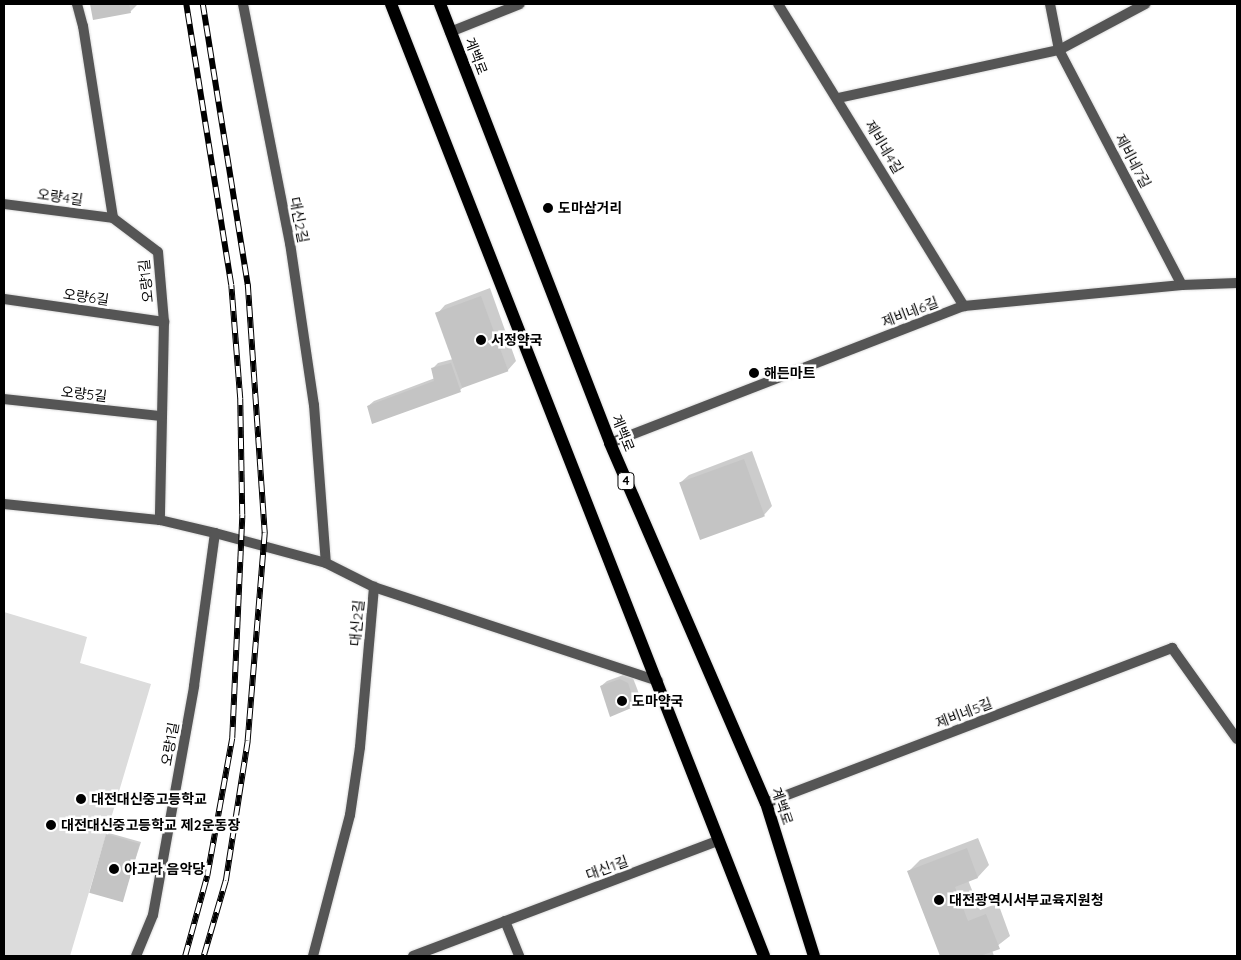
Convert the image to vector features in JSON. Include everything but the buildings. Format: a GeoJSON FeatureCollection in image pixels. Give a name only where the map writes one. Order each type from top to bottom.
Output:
{"type":"FeatureCollection","features":[{"type":"Feature","properties":{"kind":"main road"},"geometry":{"type":"LineString","coordinates":[[391,4],[658,681],[718,841],[764,956]]}},
{"type":"Feature","properties":{"kind":"main road","name":"계백로"},"geometry":{"type":"LineString","coordinates":[[440,4],[610,443],[766,803],[814,956]]}},
{"type":"Feature","properties":{"kind":"street"},"geometry":{"type":"LineString","coordinates":[[77,4],[84,26],[113,218]]}},
{"type":"Feature","properties":{"kind":"street","name":"대신2길"},"geometry":{"type":"LineString","coordinates":[[242,4],[290,243],[313,395],[326,563]]}},
{"type":"Feature","properties":{"kind":"street"},"geometry":{"type":"LineString","coordinates":[[450,32],[520,4]]}},
{"type":"Feature","properties":{"kind":"street","name":"제비네4길"},"geometry":{"type":"LineString","coordinates":[[778,4],[838,98],[964,306]]}},
{"type":"Feature","properties":{"kind":"street","name":"제비네7길"},"geometry":{"type":"LineString","coordinates":[[1050,4],[1059,50],[1182,285]]}},
{"type":"Feature","properties":{"kind":"street"},"geometry":{"type":"LineString","coordinates":[[838,98],[1059,50],[1145,4]]}},
{"type":"Feature","properties":{"kind":"street","name":"오량4길"},"geometry":{"type":"LineString","coordinates":[[4,204],[113,218]]}},
{"type":"Feature","properties":{"kind":"street","name":"오량1길"},"geometry":{"type":"LineString","coordinates":[[113,218],[158,252],[164,322],[160,520]]}},
{"type":"Feature","properties":{"kind":"street","name":"제비네6길"},"geometry":{"type":"LineString","coordinates":[[610,443],[964,306],[1182,285],[1237,283]]}},
{"type":"Feature","properties":{"kind":"street","name":"오량6길"},"geometry":{"type":"LineString","coordinates":[[4,299],[164,322]]}},
{"type":"Feature","properties":{"kind":"street","name":"오량5길"},"geometry":{"type":"LineString","coordinates":[[4,399],[161,416]]}},
{"type":"Feature","properties":{"kind":"street"},"geometry":{"type":"LineString","coordinates":[[4,504],[160,520],[326,563],[374,587]]}},
{"type":"Feature","properties":{"kind":"street","name":"오량1길"},"geometry":{"type":"LineString","coordinates":[[136,956],[152,915],[194,686],[214,533]]}},
{"type":"Feature","properties":{"kind":"street","name":"대신2길"},"geometry":{"type":"LineString","coordinates":[[313,956],[350,815],[360,747],[374,587],[658,681]]}},
{"type":"Feature","properties":{"kind":"street","name":"제비네5길"},"geometry":{"type":"LineString","coordinates":[[766,803],[1172,648],[1237,739]]}},
{"type":"Feature","properties":{"kind":"street","name":"대신1길"},"geometry":{"type":"LineString","coordinates":[[413,956],[718,841]]}},
{"type":"Feature","properties":{"kind":"street"},"geometry":{"type":"LineString","coordinates":[[505,921],[519,956]]}},
{"type":"Feature","properties":{"kind":"shaded area","name":"대전대신중고등학교 제2운동장"},"geometry":{"type":"Polygon","coordinates":[[[4,612],[87,637],[80,663],[151,684],[70,956],[4,956],[4,612]]]}},
{"type":"Feature","properties":{"kind":"railway"},"geometry":{"type":"LineString","coordinates":[[185,956],[207,876],[232,738],[242,515],[240,399],[231,285],[186,4]]}},
{"type":"Feature","properties":{"kind":"railway"},"geometry":{"type":"LineString","coordinates":[[203,4],[248,284],[265,533],[248,741],[226,881],[204,956]]}},
{"type":"Feature","properties":{"kind":"place","name":"도마삼거리"},"geometry":{"type":"Point","coordinates":[548,208]}},
{"type":"Feature","properties":{"kind":"place","name":"서정약국"},"geometry":{"type":"Point","coordinates":[481,340]}},
{"type":"Feature","properties":{"kind":"place","name":"해든마트"},"geometry":{"type":"Point","coordinates":[754,373]}},
{"type":"Feature","properties":{"kind":"place","name":"도마약국"},"geometry":{"type":"Point","coordinates":[622,701]}},
{"type":"Feature","properties":{"kind":"place","name":"대전대신중고등학교"},"geometry":{"type":"Point","coordinates":[81,799]}},
{"type":"Feature","properties":{"kind":"place","name":"대전대신중고등학교 제2운동장"},"geometry":{"type":"Point","coordinates":[51,825]}},
{"type":"Feature","properties":{"kind":"place","name":"아고라 음악당"},"geometry":{"type":"Point","coordinates":[114,869]}},
{"type":"Feature","properties":{"kind":"place","name":"대전광역시서부교육지원청"},"geometry":{"type":"Point","coordinates":[939,900]}}]}
